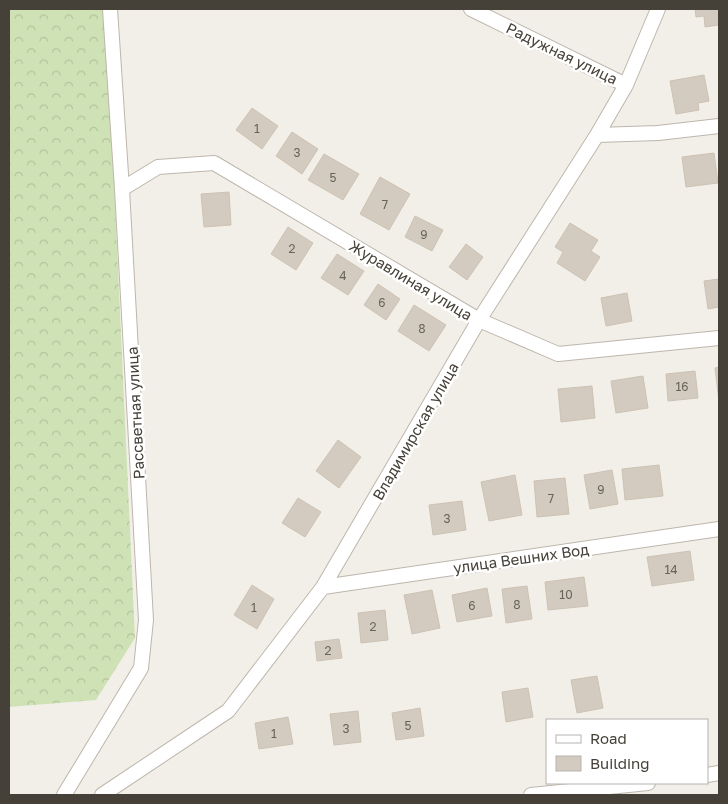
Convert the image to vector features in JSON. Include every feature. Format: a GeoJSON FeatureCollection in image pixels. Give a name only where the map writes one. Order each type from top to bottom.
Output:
{"type":"FeatureCollection","features":[{"type":"Feature","properties":{"kind":"street","name":"Рассветная улица"},"geometry":{"type":"LineString","coordinates":[[64,795],[141,668],[145,630],[145,600],[122,189],[110,9]]}},
{"type":"Feature","properties":{"kind":"street","name":"Радужная улица"},"geometry":{"type":"LineString","coordinates":[[471,9],[626,85]]}},
{"type":"Feature","properties":{"kind":"street","name":"Владимирская улица"},"geometry":{"type":"LineString","coordinates":[[102,795],[228,711],[324,588],[479,320],[597,135],[626,85],[658,9]]}},
{"type":"Feature","properties":{"kind":"street"},"geometry":{"type":"LineString","coordinates":[[597,135],[658,133],[719,126]]}},
{"type":"Feature","properties":{"kind":"street","name":"Журавлиная улица"},"geometry":{"type":"LineString","coordinates":[[122,189],[158,167],[214,163],[479,320],[558,354],[719,338]]}},
{"type":"Feature","properties":{"kind":"street","name":"улица Вешних Вод"},"geometry":{"type":"LineString","coordinates":[[324,588],[719,529]]}},
{"type":"Feature","properties":{"kind":"street"},"geometry":{"type":"LineString","coordinates":[[531,795],[638,784]]}},
{"type":"Feature","properties":{"kind":"green space"},"geometry":{"type":"Polygon","coordinates":[[[9,9],[106,9],[135,638],[96,700],[9,707],[9,9]]]}},
{"type":"Feature","properties":{"kind":"building"},"geometry":{"type":"Polygon","coordinates":[[[695,9],[719,9],[719,25],[705,27],[704,16],[696,17],[695,9]]]}},
{"type":"Feature","properties":{"kind":"building"},"geometry":{"type":"Polygon","coordinates":[[[704,75],[709,101],[698,103],[699,110],[676,114],[670,81],[704,75]]]}},
{"type":"Feature","properties":{"kind":"building"},"geometry":{"type":"Polygon","coordinates":[[[252,108],[278,126],[262,149],[236,130],[252,108]]]}},
{"type":"Feature","properties":{"kind":"building"},"geometry":{"type":"Polygon","coordinates":[[[292,132],[318,149],[302,174],[276,156],[292,132]]]}},
{"type":"Feature","properties":{"kind":"building"},"geometry":{"type":"Polygon","coordinates":[[[714,153],[718,183],[686,187],[682,157],[714,153]]]}},
{"type":"Feature","properties":{"kind":"building"},"geometry":{"type":"Polygon","coordinates":[[[324,154],[359,174],[343,200],[308,180],[324,154]]]}},
{"type":"Feature","properties":{"kind":"building"},"geometry":{"type":"Polygon","coordinates":[[[380,177],[410,194],[389,230],[360,214],[380,177]]]}},
{"type":"Feature","properties":{"kind":"building"},"geometry":{"type":"Polygon","coordinates":[[[229,192],[231,225],[204,227],[201,194],[229,192]]]}},
{"type":"Feature","properties":{"kind":"building"},"geometry":{"type":"Polygon","coordinates":[[[415,216],[443,230],[432,251],[405,237],[415,216]]]}},
{"type":"Feature","properties":{"kind":"building"},"geometry":{"type":"Polygon","coordinates":[[[570,223],[598,240],[591,251],[600,257],[585,281],[557,263],[563,252],[555,247],[570,223]]]}},
{"type":"Feature","properties":{"kind":"building"},"geometry":{"type":"Polygon","coordinates":[[[288,227],[313,243],[296,270],[271,254],[288,227]]]}},
{"type":"Feature","properties":{"kind":"building"},"geometry":{"type":"Polygon","coordinates":[[[466,244],[483,257],[467,280],[449,267],[466,244]]]}},
{"type":"Feature","properties":{"kind":"building"},"geometry":{"type":"Polygon","coordinates":[[[337,254],[364,271],[348,295],[321,278],[337,254]]]}},
{"type":"Feature","properties":{"kind":"building"},"geometry":{"type":"Polygon","coordinates":[[[719,279],[719,307],[708,309],[704,281],[719,279]]]}},
{"type":"Feature","properties":{"kind":"building"},"geometry":{"type":"Polygon","coordinates":[[[378,284],[400,299],[386,320],[364,305],[378,284]]]}},
{"type":"Feature","properties":{"kind":"building"},"geometry":{"type":"Polygon","coordinates":[[[627,293],[632,321],[606,326],[601,298],[627,293]]]}},
{"type":"Feature","properties":{"kind":"building"},"geometry":{"type":"Polygon","coordinates":[[[414,305],[446,325],[429,351],[398,331],[414,305]]]}},
{"type":"Feature","properties":{"kind":"building"},"geometry":{"type":"Polygon","coordinates":[[[719,367],[719,401],[715,368],[719,367]]]}},
{"type":"Feature","properties":{"kind":"building"},"geometry":{"type":"Polygon","coordinates":[[[695,371],[698,398],[668,401],[666,374],[695,371]]]}},
{"type":"Feature","properties":{"kind":"building"},"geometry":{"type":"Polygon","coordinates":[[[643,376],[648,408],[616,413],[611,381],[643,376]]]}},
{"type":"Feature","properties":{"kind":"building"},"geometry":{"type":"Polygon","coordinates":[[[592,386],[595,418],[561,422],[558,389],[592,386]]]}},
{"type":"Feature","properties":{"kind":"building"},"geometry":{"type":"Polygon","coordinates":[[[338,440],[361,457],[339,488],[316,471],[338,440]]]}},
{"type":"Feature","properties":{"kind":"building"},"geometry":{"type":"Polygon","coordinates":[[[659,465],[663,496],[625,500],[622,469],[659,465]]]}},
{"type":"Feature","properties":{"kind":"building"},"geometry":{"type":"Polygon","coordinates":[[[612,470],[618,504],[590,509],[584,475],[612,470]]]}},
{"type":"Feature","properties":{"kind":"building"},"geometry":{"type":"Polygon","coordinates":[[[515,475],[522,515],[489,521],[481,482],[515,475]]]}},
{"type":"Feature","properties":{"kind":"building"},"geometry":{"type":"Polygon","coordinates":[[[565,478],[569,514],[537,517],[534,481],[565,478]]]}},
{"type":"Feature","properties":{"kind":"building"},"geometry":{"type":"Polygon","coordinates":[[[298,498],[321,512],[305,537],[282,523],[298,498]]]}},
{"type":"Feature","properties":{"kind":"building"},"geometry":{"type":"Polygon","coordinates":[[[462,501],[466,530],[433,535],[429,505],[462,501]]]}},
{"type":"Feature","properties":{"kind":"building"},"geometry":{"type":"Polygon","coordinates":[[[690,551],[694,580],[652,586],[647,557],[690,551]]]}},
{"type":"Feature","properties":{"kind":"building"},"geometry":{"type":"Polygon","coordinates":[[[584,577],[588,606],[548,610],[545,582],[584,577]]]}},
{"type":"Feature","properties":{"kind":"building"},"geometry":{"type":"Polygon","coordinates":[[[252,585],[274,599],[257,629],[234,615],[252,585]]]}},
{"type":"Feature","properties":{"kind":"building"},"geometry":{"type":"Polygon","coordinates":[[[527,586],[532,619],[506,623],[502,589],[527,586]]]}},
{"type":"Feature","properties":{"kind":"building"},"geometry":{"type":"Polygon","coordinates":[[[487,588],[492,616],[457,622],[452,595],[487,588]]]}},
{"type":"Feature","properties":{"kind":"building"},"geometry":{"type":"Polygon","coordinates":[[[432,590],[440,628],[412,634],[404,595],[432,590]]]}},
{"type":"Feature","properties":{"kind":"building"},"geometry":{"type":"Polygon","coordinates":[[[385,610],[388,640],[361,643],[358,613],[385,610]]]}},
{"type":"Feature","properties":{"kind":"building"},"geometry":{"type":"Polygon","coordinates":[[[339,639],[342,658],[317,661],[315,642],[339,639]]]}},
{"type":"Feature","properties":{"kind":"building"},"geometry":{"type":"Polygon","coordinates":[[[597,676],[603,708],[577,713],[571,680],[597,676]]]}},
{"type":"Feature","properties":{"kind":"building"},"geometry":{"type":"Polygon","coordinates":[[[528,688],[533,717],[506,722],[502,692],[528,688]]]}},
{"type":"Feature","properties":{"kind":"building"},"geometry":{"type":"Polygon","coordinates":[[[420,708],[424,736],[396,740],[392,713],[420,708]]]}},
{"type":"Feature","properties":{"kind":"building"},"geometry":{"type":"Polygon","coordinates":[[[358,711],[361,742],[334,745],[330,714],[358,711]]]}},
{"type":"Feature","properties":{"kind":"building"},"geometry":{"type":"Polygon","coordinates":[[[288,717],[293,744],[259,749],[255,723],[288,717]]]}}]}
